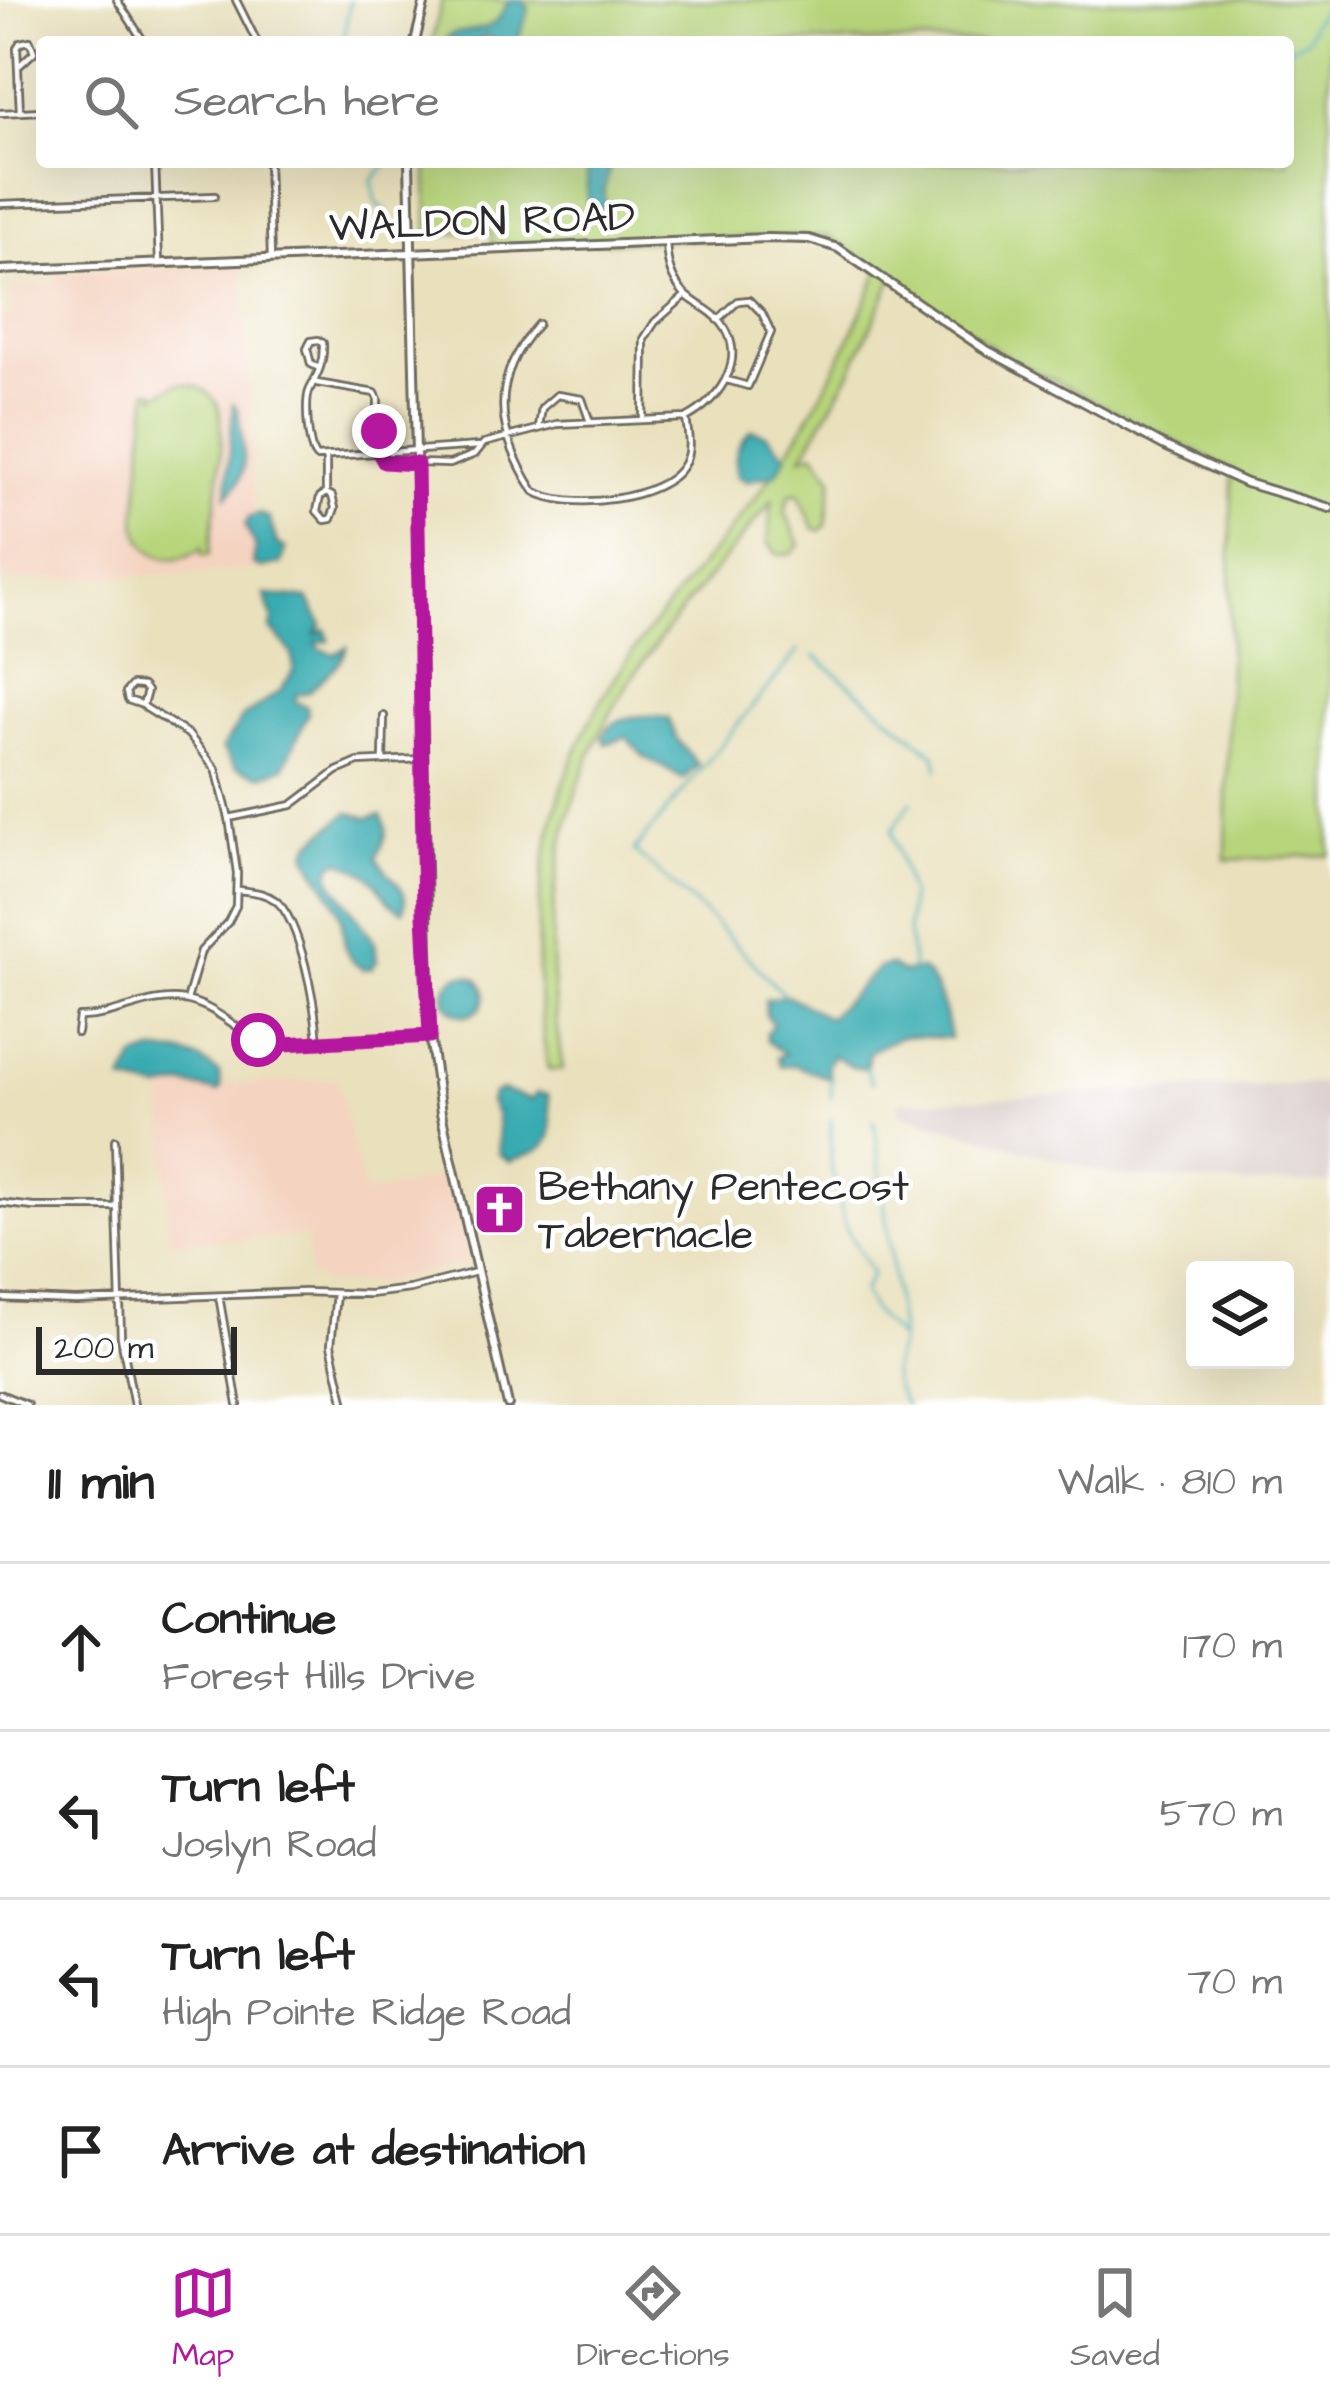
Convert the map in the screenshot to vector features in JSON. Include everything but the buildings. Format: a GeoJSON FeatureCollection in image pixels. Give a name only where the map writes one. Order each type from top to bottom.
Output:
{"type":"FeatureCollection","features":[{"type":"Feature","properties":{"kind":"street"},"geometry":{"type":"LineString","coordinates":[[117,0],[140,36]]}},
{"type":"Feature","properties":{"kind":"street"},"geometry":{"type":"LineString","coordinates":[[236,0],[254,36]]}},
{"type":"Feature","properties":{"kind":"street"},"geometry":{"type":"LineString","coordinates":[[416,36],[425,0]]}},
{"type":"Feature","properties":{"kind":"street"},"geometry":{"type":"LineString","coordinates":[[20,65],[20,112]]}},
{"type":"Feature","properties":{"kind":"street"},"geometry":{"type":"LineString","coordinates":[[0,112],[36,111]]}},
{"type":"Feature","properties":{"kind":"street"},"geometry":{"type":"LineString","coordinates":[[155,168],[159,263]]}},
{"type":"Feature","properties":{"kind":"street"},"geometry":{"type":"LineString","coordinates":[[268,168],[272,259]]}},
{"type":"Feature","properties":{"kind":"street"},"geometry":{"type":"LineString","coordinates":[[409,168],[430,1036],[441,1113],[508,1405]]}},
{"type":"Feature","properties":{"kind":"street"},"geometry":{"type":"LineString","coordinates":[[0,204],[215,196]]}},
{"type":"Feature","properties":{"kind":"street","name":"WALDON ROAD"},"geometry":{"type":"LineString","coordinates":[[0,270],[794,237],[829,244],[861,261],[983,348],[1165,446],[1246,483],[1330,508]]}},
{"type":"Feature","properties":{"kind":"street"},"geometry":{"type":"LineString","coordinates":[[317,368],[317,383],[308,396],[310,451],[326,458],[479,446],[539,427],[686,418],[711,401],[727,380],[732,349],[718,320],[686,295],[670,272],[666,242]]}},
{"type":"Feature","properties":{"kind":"street"},"geometry":{"type":"LineString","coordinates":[[643,420],[644,339],[655,322],[686,295]]}},
{"type":"Feature","properties":{"kind":"street"},"geometry":{"type":"LineString","coordinates":[[718,320],[738,301],[749,300],[771,332],[748,386],[727,380]]}},
{"type":"Feature","properties":{"kind":"street"},"geometry":{"type":"LineString","coordinates":[[538,324],[507,368],[503,394],[508,434],[531,487],[542,496],[559,500],[630,496],[664,485],[686,460],[686,418]]}},
{"type":"Feature","properties":{"kind":"street"},"geometry":{"type":"LineString","coordinates":[[317,383],[374,393],[378,451],[384,462],[451,464],[475,454],[479,446]]}},
{"type":"Feature","properties":{"kind":"street"},"geometry":{"type":"LineString","coordinates":[[539,427],[542,408],[557,394],[582,399],[590,422]]}},
{"type":"Feature","properties":{"kind":"street"},"geometry":{"type":"LineString","coordinates":[[449,450],[451,464]]}},
{"type":"Feature","properties":{"kind":"street"},"geometry":{"type":"LineString","coordinates":[[326,458],[326,493]]}},
{"type":"Feature","properties":{"kind":"street"},"geometry":{"type":"LineString","coordinates":[[143,705],[188,734],[209,758],[230,818],[238,890],[228,922],[197,960],[187,1000]]}},
{"type":"Feature","properties":{"kind":"street"},"geometry":{"type":"LineString","coordinates":[[383,761],[384,716]]}},
{"type":"Feature","properties":{"kind":"street"},"geometry":{"type":"LineString","coordinates":[[230,818],[282,809],[358,762],[422,759]]}},
{"type":"Feature","properties":{"kind":"street"},"geometry":{"type":"LineString","coordinates":[[238,890],[273,899],[290,920],[315,1012],[318,1043]]}},
{"type":"Feature","properties":{"kind":"street"},"geometry":{"type":"LineString","coordinates":[[77,1033],[79,1017],[97,1018],[165,999],[187,1000],[258,1040],[284,1044],[430,1036]]}},
{"type":"Feature","properties":{"kind":"street"},"geometry":{"type":"LineString","coordinates":[[115,1140],[119,1300],[134,1405]]}},
{"type":"Feature","properties":{"kind":"street"},"geometry":{"type":"LineString","coordinates":[[0,1203],[116,1207]]}},
{"type":"Feature","properties":{"kind":"street"},"geometry":{"type":"LineString","coordinates":[[0,1298],[390,1293],[476,1272]]}},
{"type":"Feature","properties":{"kind":"street"},"geometry":{"type":"LineString","coordinates":[[336,1293],[331,1345],[344,1405]]}},
{"type":"Feature","properties":{"kind":"street"},"geometry":{"type":"LineString","coordinates":[[219,1296],[238,1405]]}},
{"type":"Feature","properties":{"kind":"street"},"geometry":{"type":"LineString","coordinates":[[0,1394],[27,1405]]}},
{"type":"Feature","properties":{"kind":"shaded area"},"geometry":{"type":"Polygon","coordinates":[[[243,266],[257,570],[0,581],[0,316],[12,315],[11,288],[55,285],[55,273],[243,266]]]}},
{"type":"Feature","properties":{"kind":"shaded area"},"geometry":{"type":"Polygon","coordinates":[[[337,1079],[364,1195],[450,1175],[469,1263],[385,1283],[323,1283],[322,1278],[310,1279],[307,1236],[169,1242],[162,1088],[337,1079]]]}},
{"type":"Feature","properties":{"kind":"shaded area"},"geometry":{"type":"Polygon","coordinates":[[[1330,1083],[1330,1183],[1242,1184],[1111,1175],[899,1113],[899,1102],[1330,1083]]]}},
{"type":"Feature","properties":{"kind":"green space"},"geometry":{"type":"Polygon","coordinates":[[[442,0],[1330,0],[1330,855],[1226,860],[1232,470],[1007,357],[893,278],[849,375],[802,457],[814,452],[833,478],[826,525],[820,531],[814,528],[798,493],[790,495],[785,511],[800,545],[793,553],[777,554],[768,543],[772,501],[659,640],[600,734],[580,780],[557,873],[552,970],[563,1070],[548,1070],[538,961],[539,908],[545,857],[574,757],[627,660],[794,442],[834,370],[879,270],[828,236],[492,245],[491,231],[428,234],[427,168],[1294,168],[1294,36],[433,36],[442,0]]]}},
{"type":"Feature","properties":{"kind":"green space"},"geometry":{"type":"Polygon","coordinates":[[[177,384],[200,388],[217,404],[221,455],[209,555],[202,555],[202,547],[170,558],[144,543],[136,521],[148,390],[155,391],[155,396],[177,384]]]}},
{"type":"Feature","properties":{"kind":"water"},"geometry":{"type":"Polygon","coordinates":[[[510,0],[523,0],[529,9],[519,36],[448,36],[482,29],[500,17],[510,0]]]}},
{"type":"Feature","properties":{"kind":"water"},"geometry":{"type":"Polygon","coordinates":[[[588,168],[610,168],[605,204],[595,212],[588,206],[588,168]]]}},
{"type":"Feature","properties":{"kind":"water"},"geometry":{"type":"Polygon","coordinates":[[[233,404],[238,410],[243,466],[236,487],[227,496],[233,404]]]}},
{"type":"Feature","properties":{"kind":"water"},"geometry":{"type":"Polygon","coordinates":[[[752,430],[766,434],[787,455],[776,474],[746,481],[737,476],[736,456],[752,430]]]}},
{"type":"Feature","properties":{"kind":"water"},"geometry":{"type":"Polygon","coordinates":[[[259,514],[269,518],[277,544],[286,549],[281,564],[261,568],[253,564],[256,547],[245,526],[259,514]]]}},
{"type":"Feature","properties":{"kind":"water"},"geometry":{"type":"Polygon","coordinates":[[[265,595],[308,598],[322,625],[316,634],[326,630],[329,641],[316,642],[320,649],[335,654],[347,647],[336,666],[309,692],[296,695],[296,702],[307,707],[308,714],[284,767],[262,776],[235,767],[222,748],[243,717],[280,691],[294,670],[292,653],[271,629],[273,619],[265,595]]]}},
{"type":"Feature","properties":{"kind":"water"},"geometry":{"type":"Polygon","coordinates":[[[644,716],[668,718],[676,738],[698,765],[683,779],[643,756],[626,737],[606,744],[603,737],[615,723],[644,716]]]}},
{"type":"Feature","properties":{"kind":"water"},"geometry":{"type":"Polygon","coordinates":[[[349,812],[367,818],[381,815],[386,832],[377,857],[402,889],[405,903],[403,911],[363,872],[339,861],[332,864],[332,881],[375,942],[377,961],[363,969],[350,957],[339,911],[307,852],[311,843],[349,812]]]}},
{"type":"Feature","properties":{"kind":"water"},"geometry":{"type":"Polygon","coordinates":[[[890,965],[902,973],[921,969],[927,975],[941,1000],[950,1038],[901,1036],[869,1052],[866,1068],[853,1067],[833,1055],[827,1067],[831,1079],[795,1065],[781,1066],[778,1057],[785,1054],[767,1041],[766,1033],[773,1025],[766,1015],[765,1000],[787,995],[828,1018],[878,968],[890,965]]]}},
{"type":"Feature","properties":{"kind":"water"},"geometry":{"type":"Polygon","coordinates":[[[465,975],[479,981],[485,995],[479,1009],[465,1015],[451,1009],[445,995],[451,981],[465,975]]]}},
{"type":"Feature","properties":{"kind":"water"},"geometry":{"type":"Polygon","coordinates":[[[154,1052],[179,1053],[219,1073],[221,1089],[186,1085],[159,1090],[123,1082],[135,1058],[154,1052]]]}},
{"type":"Feature","properties":{"kind":"water"},"geometry":{"type":"Polygon","coordinates":[[[501,1090],[531,1100],[537,1093],[548,1095],[548,1141],[510,1161],[499,1154],[497,1116],[490,1101],[501,1090]]]}},
{"type":"Feature","properties":{"kind":"waterway"},"geometry":{"type":"LineString","coordinates":[[344,36],[350,0]]}},
{"type":"Feature","properties":{"kind":"waterway"},"geometry":{"type":"LineString","coordinates":[[1294,46],[1308,38],[1312,23],[1330,0]]}},
{"type":"Feature","properties":{"kind":"waterway"},"geometry":{"type":"LineString","coordinates":[[377,232],[384,225],[386,211],[376,202],[372,181],[383,168]]}},
{"type":"Feature","properties":{"kind":"waterway"},"geometry":{"type":"LineString","coordinates":[[783,994],[714,922],[634,851],[798,651]]}},
{"type":"Feature","properties":{"kind":"waterway"},"geometry":{"type":"LineString","coordinates":[[815,656],[935,755],[938,769]]}},
{"type":"Feature","properties":{"kind":"waterway"},"geometry":{"type":"LineString","coordinates":[[911,802],[892,831],[910,895],[913,970]]}},
{"type":"Feature","properties":{"kind":"waterway"},"geometry":{"type":"LineString","coordinates":[[866,1068],[872,1083]]}},
{"type":"Feature","properties":{"kind":"waterway"},"geometry":{"type":"LineString","coordinates":[[831,1079],[831,1097]]}},
{"type":"Feature","properties":{"kind":"waterway"},"geometry":{"type":"LineString","coordinates":[[831,1120],[831,1167],[846,1228],[872,1273],[863,1292],[872,1310],[901,1340]]}},
{"type":"Feature","properties":{"kind":"waterway"},"geometry":{"type":"LineString","coordinates":[[874,1120],[901,1341],[893,1374],[905,1405]]}},
{"type":"Feature","properties":{"kind":"place","name":"Bethany Pentecost Tabernacle"},"geometry":{"type":"Point","coordinates":[499,1209]}},
{"type":"Feature","properties":{"kind":"route"},"geometry":{"type":"LineString","coordinates":[[258,1040],[284,1044],[430,1036],[417,464],[384,462],[378,451],[379,431]]}}]}
